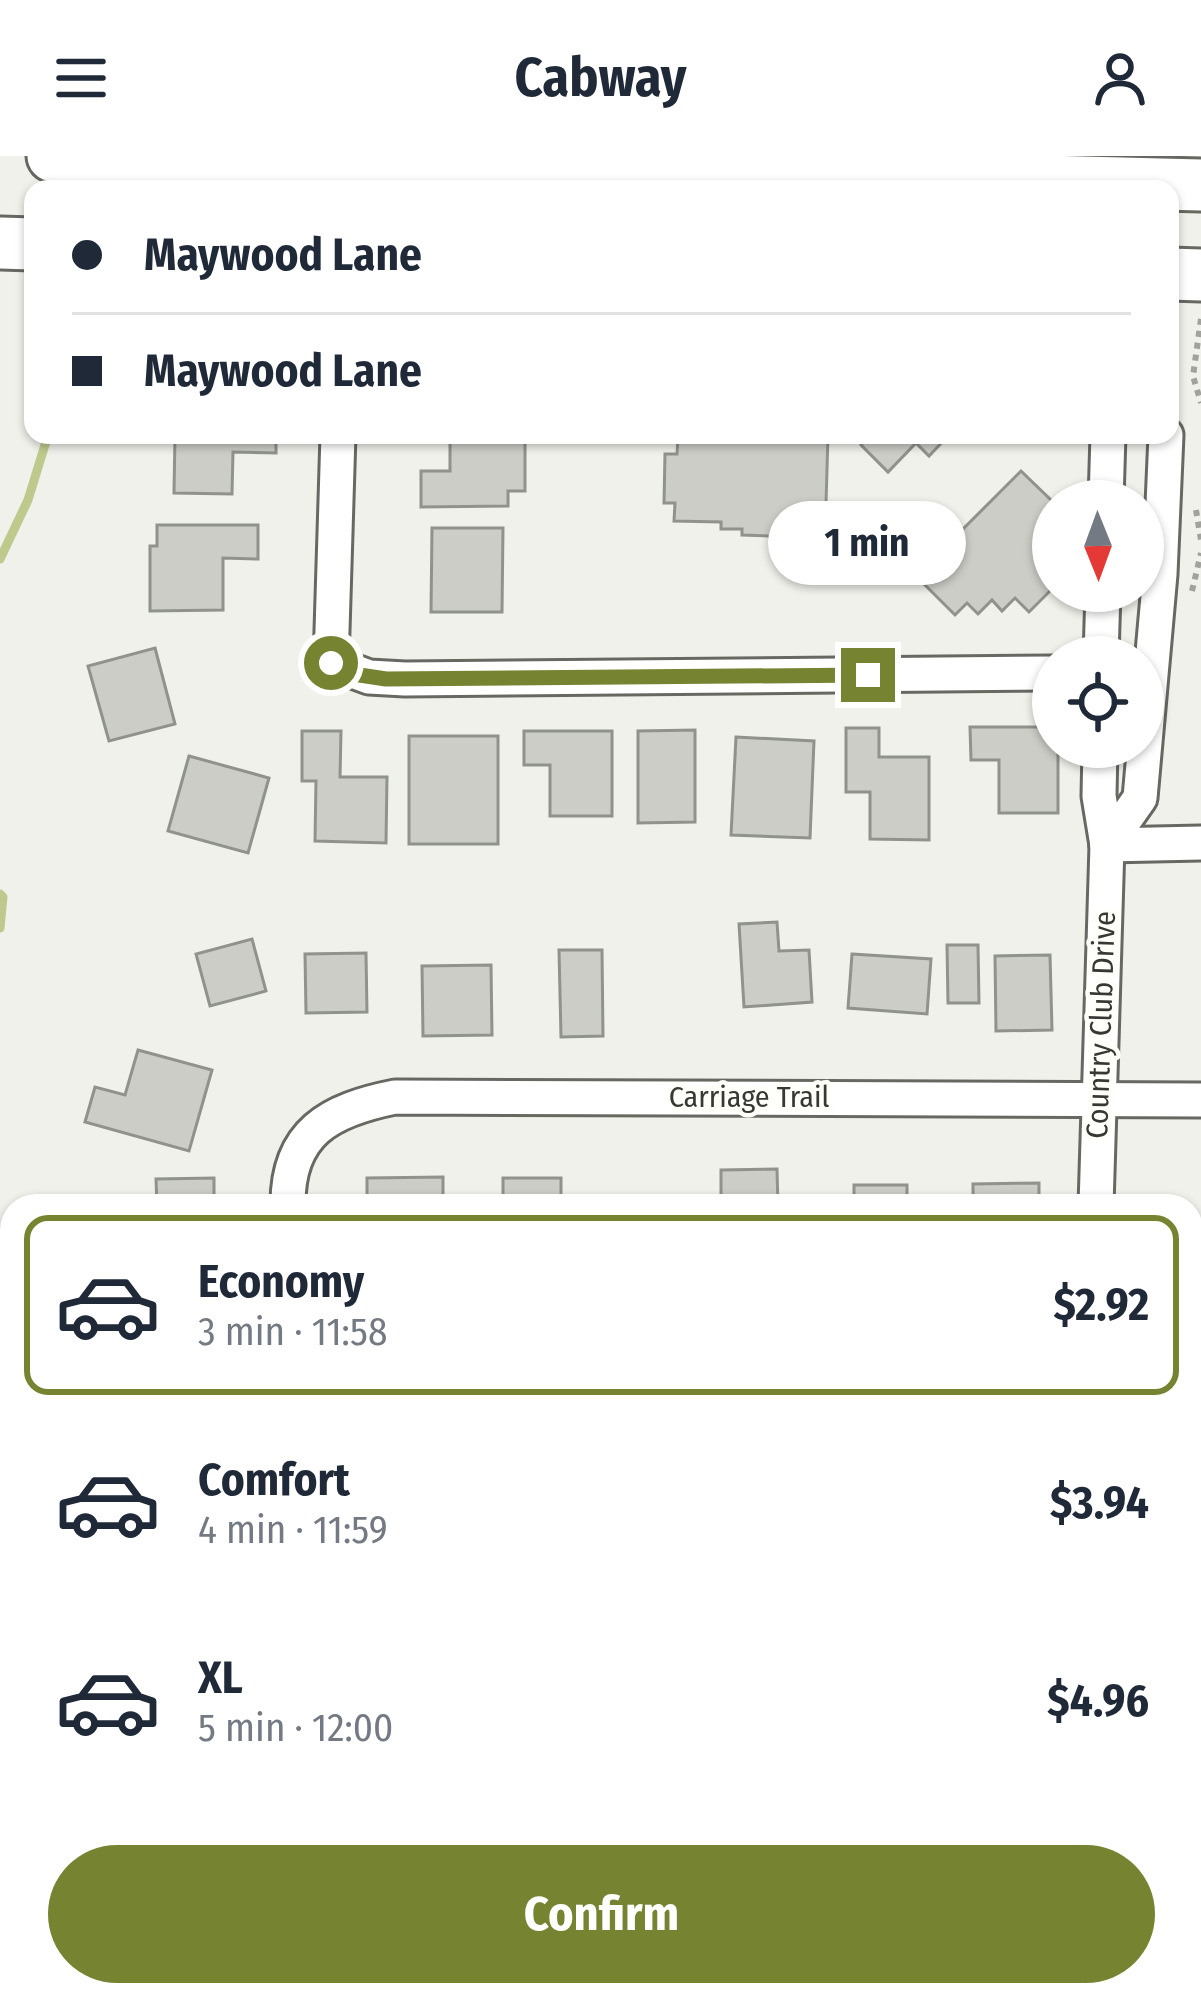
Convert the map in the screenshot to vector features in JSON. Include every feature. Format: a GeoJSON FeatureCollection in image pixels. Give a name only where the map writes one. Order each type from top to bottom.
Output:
{"type":"FeatureCollection","features":[{"type":"Feature","properties":{"kind":"main road"},"geometry":{"type":"LineString","coordinates":[[53,156],[1158,180]]}},
{"type":"Feature","properties":{"kind":"street"},"geometry":{"type":"LineString","coordinates":[[338,444],[331,663],[353,674],[386,679],[1032,673]]}},
{"type":"Feature","properties":{"kind":"street"},"geometry":{"type":"LineString","coordinates":[[1106,480],[1108,444]]}},
{"type":"Feature","properties":{"kind":"street"},"geometry":{"type":"LineString","coordinates":[[1149,636],[1166,444]]}},
{"type":"Feature","properties":{"kind":"street"},"geometry":{"type":"LineString","coordinates":[[1131,480],[1164,472]]}},
{"type":"Feature","properties":{"kind":"street","name":"Country Club Drive"},"geometry":{"type":"LineString","coordinates":[[1096,1194],[1107,844],[1100,768]]}},
{"type":"Feature","properties":{"kind":"street"},"geometry":{"type":"LineString","coordinates":[[1107,844],[1140,797],[1141,768]]}},
{"type":"Feature","properties":{"kind":"street"},"geometry":{"type":"LineString","coordinates":[[1107,844],[1201,843]]}},
{"type":"Feature","properties":{"kind":"street","name":"Carriage Trail"},"geometry":{"type":"LineString","coordinates":[[289,1194],[292,1164],[307,1136],[332,1115],[395,1096],[1201,1100]]}},
{"type":"Feature","properties":{"kind":"path"},"geometry":{"type":"LineString","coordinates":[[1201,319],[1193,376],[1201,403]]}},
{"type":"Feature","properties":{"kind":"building"},"geometry":{"type":"Polygon","coordinates":[[[175,444],[276,444],[276,453],[233,452],[232,494],[174,493],[175,444]]]}},
{"type":"Feature","properties":{"kind":"building"},"geometry":{"type":"Polygon","coordinates":[[[450,444],[525,444],[525,491],[508,491],[508,506],[421,507],[421,471],[450,471],[450,444]]]}},
{"type":"Feature","properties":{"kind":"building"},"geometry":{"type":"Polygon","coordinates":[[[678,444],[828,444],[825,538],[742,535],[742,529],[721,529],[721,522],[674,521],[675,503],[664,503],[665,454],[677,454],[678,444]]]}},
{"type":"Feature","properties":{"kind":"building"},"geometry":{"type":"Polygon","coordinates":[[[862,444],[915,444],[888,472],[862,444]]]}},
{"type":"Feature","properties":{"kind":"building"},"geometry":{"type":"Polygon","coordinates":[[[917,444],[940,444],[929,456],[917,444]]]}},
{"type":"Feature","properties":{"kind":"building"},"geometry":{"type":"Polygon","coordinates":[[[1021,471],[1032,482],[1029,612],[1015,598],[1002,611],[992,600],[978,614],[967,603],[955,615],[916,576],[1021,471]]]}},
{"type":"Feature","properties":{"kind":"building"},"geometry":{"type":"Polygon","coordinates":[[[157,525],[258,525],[258,559],[223,558],[223,610],[150,611],[150,546],[157,546],[157,525]]]}},
{"type":"Feature","properties":{"kind":"building"},"geometry":{"type":"Polygon","coordinates":[[[432,528],[503,528],[502,612],[431,612],[432,528]]]}},
{"type":"Feature","properties":{"kind":"building"},"geometry":{"type":"Polygon","coordinates":[[[155,648],[175,724],[109,741],[88,666],[155,648]]]}},
{"type":"Feature","properties":{"kind":"building"},"geometry":{"type":"Polygon","coordinates":[[[970,727],[1032,727],[1032,768],[1058,768],[1058,813],[999,813],[999,760],[971,760],[970,727]]]}},
{"type":"Feature","properties":{"kind":"building"},"geometry":{"type":"Polygon","coordinates":[[[846,728],[879,728],[879,757],[929,757],[929,840],[870,839],[870,792],[846,792],[846,728]]]}},
{"type":"Feature","properties":{"kind":"building"},"geometry":{"type":"Polygon","coordinates":[[[695,730],[695,822],[638,823],[638,731],[695,730]]]}},
{"type":"Feature","properties":{"kind":"building"},"geometry":{"type":"Polygon","coordinates":[[[302,731],[341,731],[340,777],[387,777],[386,843],[315,841],[316,781],[302,781],[302,731]]]}},
{"type":"Feature","properties":{"kind":"building"},"geometry":{"type":"Polygon","coordinates":[[[524,731],[612,731],[612,816],[550,816],[550,765],[524,765],[524,731]]]}},
{"type":"Feature","properties":{"kind":"building"},"geometry":{"type":"Polygon","coordinates":[[[409,736],[498,736],[498,844],[409,844],[409,736]]]}},
{"type":"Feature","properties":{"kind":"building"},"geometry":{"type":"Polygon","coordinates":[[[736,737],[814,741],[810,838],[731,835],[736,737]]]}},
{"type":"Feature","properties":{"kind":"building"},"geometry":{"type":"Polygon","coordinates":[[[189,756],[269,778],[248,853],[168,831],[189,756]]]}},
{"type":"Feature","properties":{"kind":"building"},"geometry":{"type":"Polygon","coordinates":[[[777,922],[779,951],[809,950],[812,1002],[744,1007],[739,924],[777,922]]]}},
{"type":"Feature","properties":{"kind":"building"},"geometry":{"type":"Polygon","coordinates":[[[252,939],[266,991],[210,1006],[196,954],[252,939]]]}},
{"type":"Feature","properties":{"kind":"building"},"geometry":{"type":"Polygon","coordinates":[[[947,945],[978,945],[979,1003],[948,1003],[947,945]]]}},
{"type":"Feature","properties":{"kind":"building"},"geometry":{"type":"Polygon","coordinates":[[[559,950],[602,950],[603,1036],[561,1037],[559,950]]]}},
{"type":"Feature","properties":{"kind":"building"},"geometry":{"type":"Polygon","coordinates":[[[366,953],[367,1012],[306,1013],[305,954],[366,953]]]}},
{"type":"Feature","properties":{"kind":"building"},"geometry":{"type":"Polygon","coordinates":[[[852,954],[931,959],[927,1014],[848,1008],[852,954]]]}},
{"type":"Feature","properties":{"kind":"building"},"geometry":{"type":"Polygon","coordinates":[[[1050,955],[1052,1030],[996,1031],[995,956],[1050,955]]]}},
{"type":"Feature","properties":{"kind":"building"},"geometry":{"type":"Polygon","coordinates":[[[491,965],[492,1035],[423,1036],[422,966],[491,965]]]}},
{"type":"Feature","properties":{"kind":"building"},"geometry":{"type":"Polygon","coordinates":[[[138,1050],[212,1070],[189,1151],[85,1122],[95,1087],[125,1095],[138,1050]]]}},
{"type":"Feature","properties":{"kind":"building"},"geometry":{"type":"Polygon","coordinates":[[[777,1169],[778,1194],[721,1194],[721,1170],[777,1169]]]}},
{"type":"Feature","properties":{"kind":"building"},"geometry":{"type":"Polygon","coordinates":[[[443,1177],[443,1194],[367,1194],[367,1178],[443,1177]]]}},
{"type":"Feature","properties":{"kind":"building"},"geometry":{"type":"Polygon","coordinates":[[[214,1178],[214,1194],[157,1194],[156,1179],[214,1178]]]}},
{"type":"Feature","properties":{"kind":"building"},"geometry":{"type":"Polygon","coordinates":[[[503,1178],[561,1178],[561,1194],[503,1194],[503,1178]]]}},
{"type":"Feature","properties":{"kind":"building"},"geometry":{"type":"Polygon","coordinates":[[[1039,1183],[1039,1194],[973,1194],[973,1184],[1039,1183]]]}},
{"type":"Feature","properties":{"kind":"building"},"geometry":{"type":"Polygon","coordinates":[[[854,1185],[907,1185],[907,1194],[854,1194],[854,1185]]]}},
{"type":"Feature","properties":{"kind":"waterway"},"geometry":{"type":"LineString","coordinates":[[0,559],[28,500],[45,444]]}},
{"type":"Feature","properties":{"kind":"waterway"},"geometry":{"type":"LineString","coordinates":[[0,894],[0,928]]}},
{"type":"Feature","properties":{"kind":"waterway"},"geometry":{"type":"LineString","coordinates":[[0,1505],[0,1591]]}},
{"type":"Feature","properties":{"kind":"route"},"geometry":{"type":"LineString","coordinates":[[331,663],[353,674],[386,679],[868,675]]}}]}
